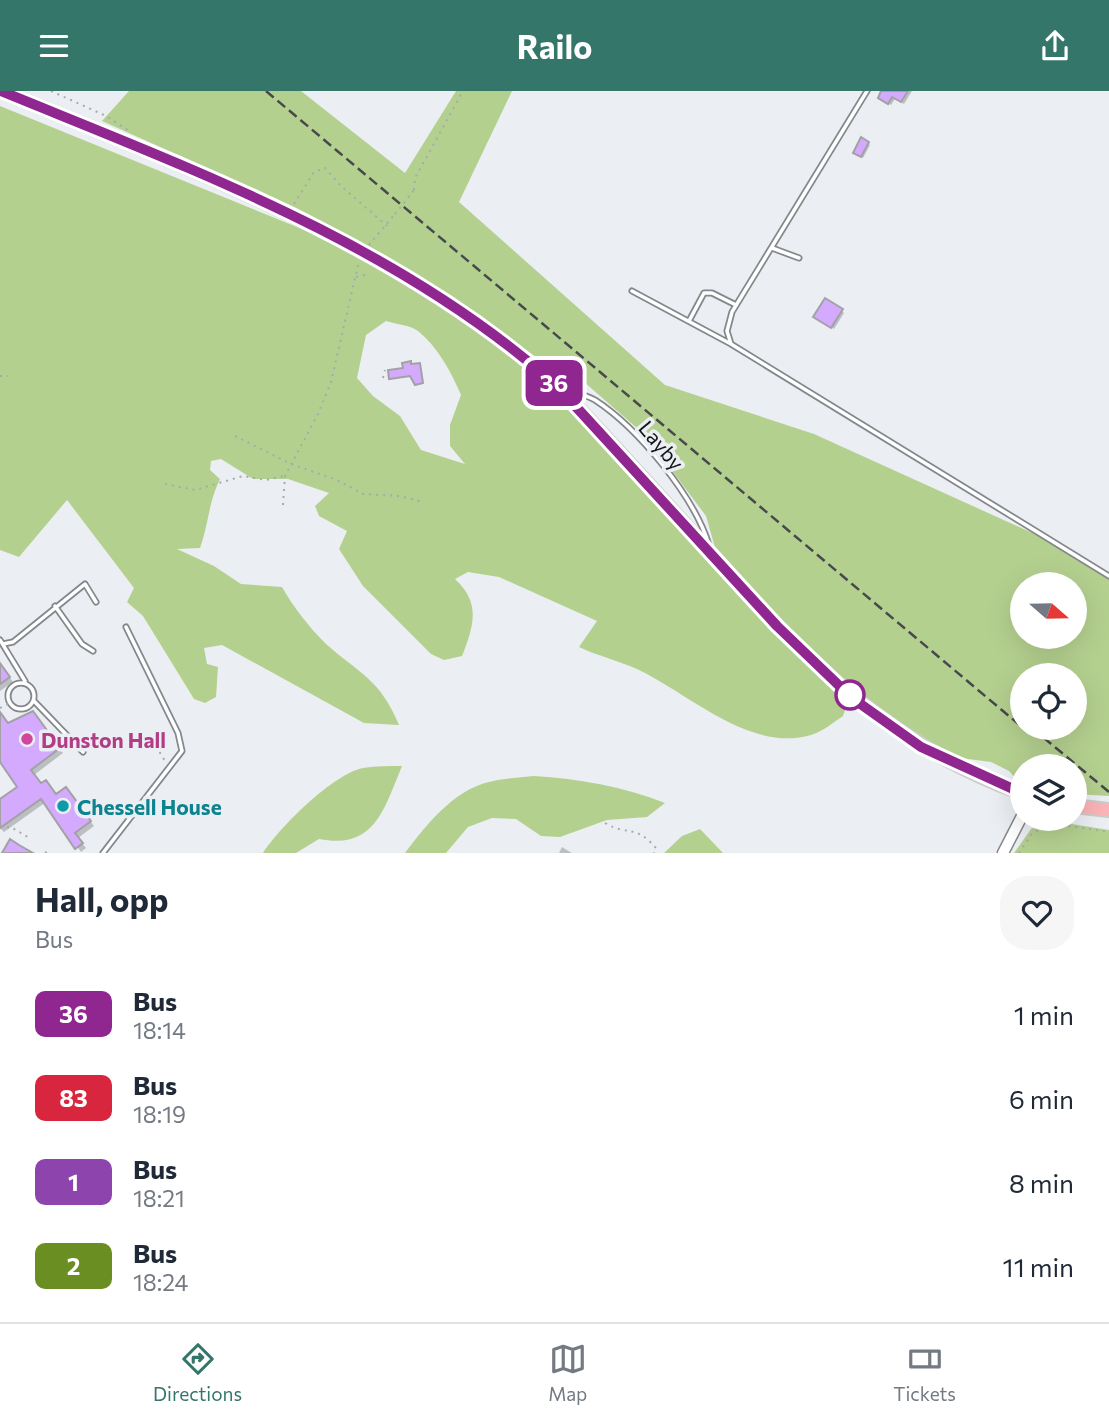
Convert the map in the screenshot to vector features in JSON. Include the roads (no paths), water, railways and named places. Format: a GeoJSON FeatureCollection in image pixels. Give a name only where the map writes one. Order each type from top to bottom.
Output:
{"type":"FeatureCollection","features":[{"type":"Feature","properties":{"kind":"highway"},"geometry":{"type":"LineString","coordinates":[[1,91],[366,248],[470,319],[526,359],[556,385],[804,655],[889,726],[921,747],[1010,788]]}},
{"type":"Feature","properties":{"kind":"highway"},"geometry":{"type":"LineString","coordinates":[[1087,807],[1109,810]]}},
{"type":"Feature","properties":{"kind":"street"},"geometry":{"type":"LineString","coordinates":[[1003,853],[1014,831]]}},
{"type":"Feature","properties":{"kind":"lane"},"geometry":{"type":"LineString","coordinates":[[731,344],[727,331],[736,305],[867,91]]}},
{"type":"Feature","properties":{"kind":"lane"},"geometry":{"type":"LineString","coordinates":[[772,248],[799,258]]}},
{"type":"Feature","properties":{"kind":"lane"},"geometry":{"type":"LineString","coordinates":[[632,291],[731,344],[1109,576]]}},
{"type":"Feature","properties":{"kind":"lane"},"geometry":{"type":"LineString","coordinates":[[688,322],[704,293],[712,293],[736,305]]}},
{"type":"Feature","properties":{"kind":"lane","name":"Layby"},"geometry":{"type":"LineString","coordinates":[[556,385],[594,400],[642,441],[702,521],[713,556]]}},
{"type":"Feature","properties":{"kind":"lane"},"geometry":{"type":"LineString","coordinates":[[1,642],[13,642],[85,584],[96,602]]}},
{"type":"Feature","properties":{"kind":"lane"},"geometry":{"type":"LineString","coordinates":[[55,606],[82,644],[93,650]]}},
{"type":"Feature","properties":{"kind":"lane"},"geometry":{"type":"LineString","coordinates":[[103,853],[125,820],[182,751],[182,745],[126,627]]}},
{"type":"Feature","properties":{"kind":"lane"},"geometry":{"type":"LineString","coordinates":[[1,642],[24,681],[34,688],[34,701],[83,752]]}},
{"type":"Feature","properties":{"kind":"lane"},"geometry":{"type":"LineString","coordinates":[[24,681],[10,690],[7,696],[8,704],[21,709],[34,701]]}},
{"type":"Feature","properties":{"kind":"railway"},"geometry":{"type":"LineString","coordinates":[[266,91],[1010,717]]}},
{"type":"Feature","properties":{"kind":"railway"},"geometry":{"type":"LineString","coordinates":[[1046,740],[1109,792]]}},
{"type":"Feature","properties":{"kind":"place","name":"Dunston Hall"},"geometry":{"type":"Point","coordinates":[27,739]}},
{"type":"Feature","properties":{"kind":"place","name":"Chessell House"},"geometry":{"type":"Point","coordinates":[63,806]}}]}
